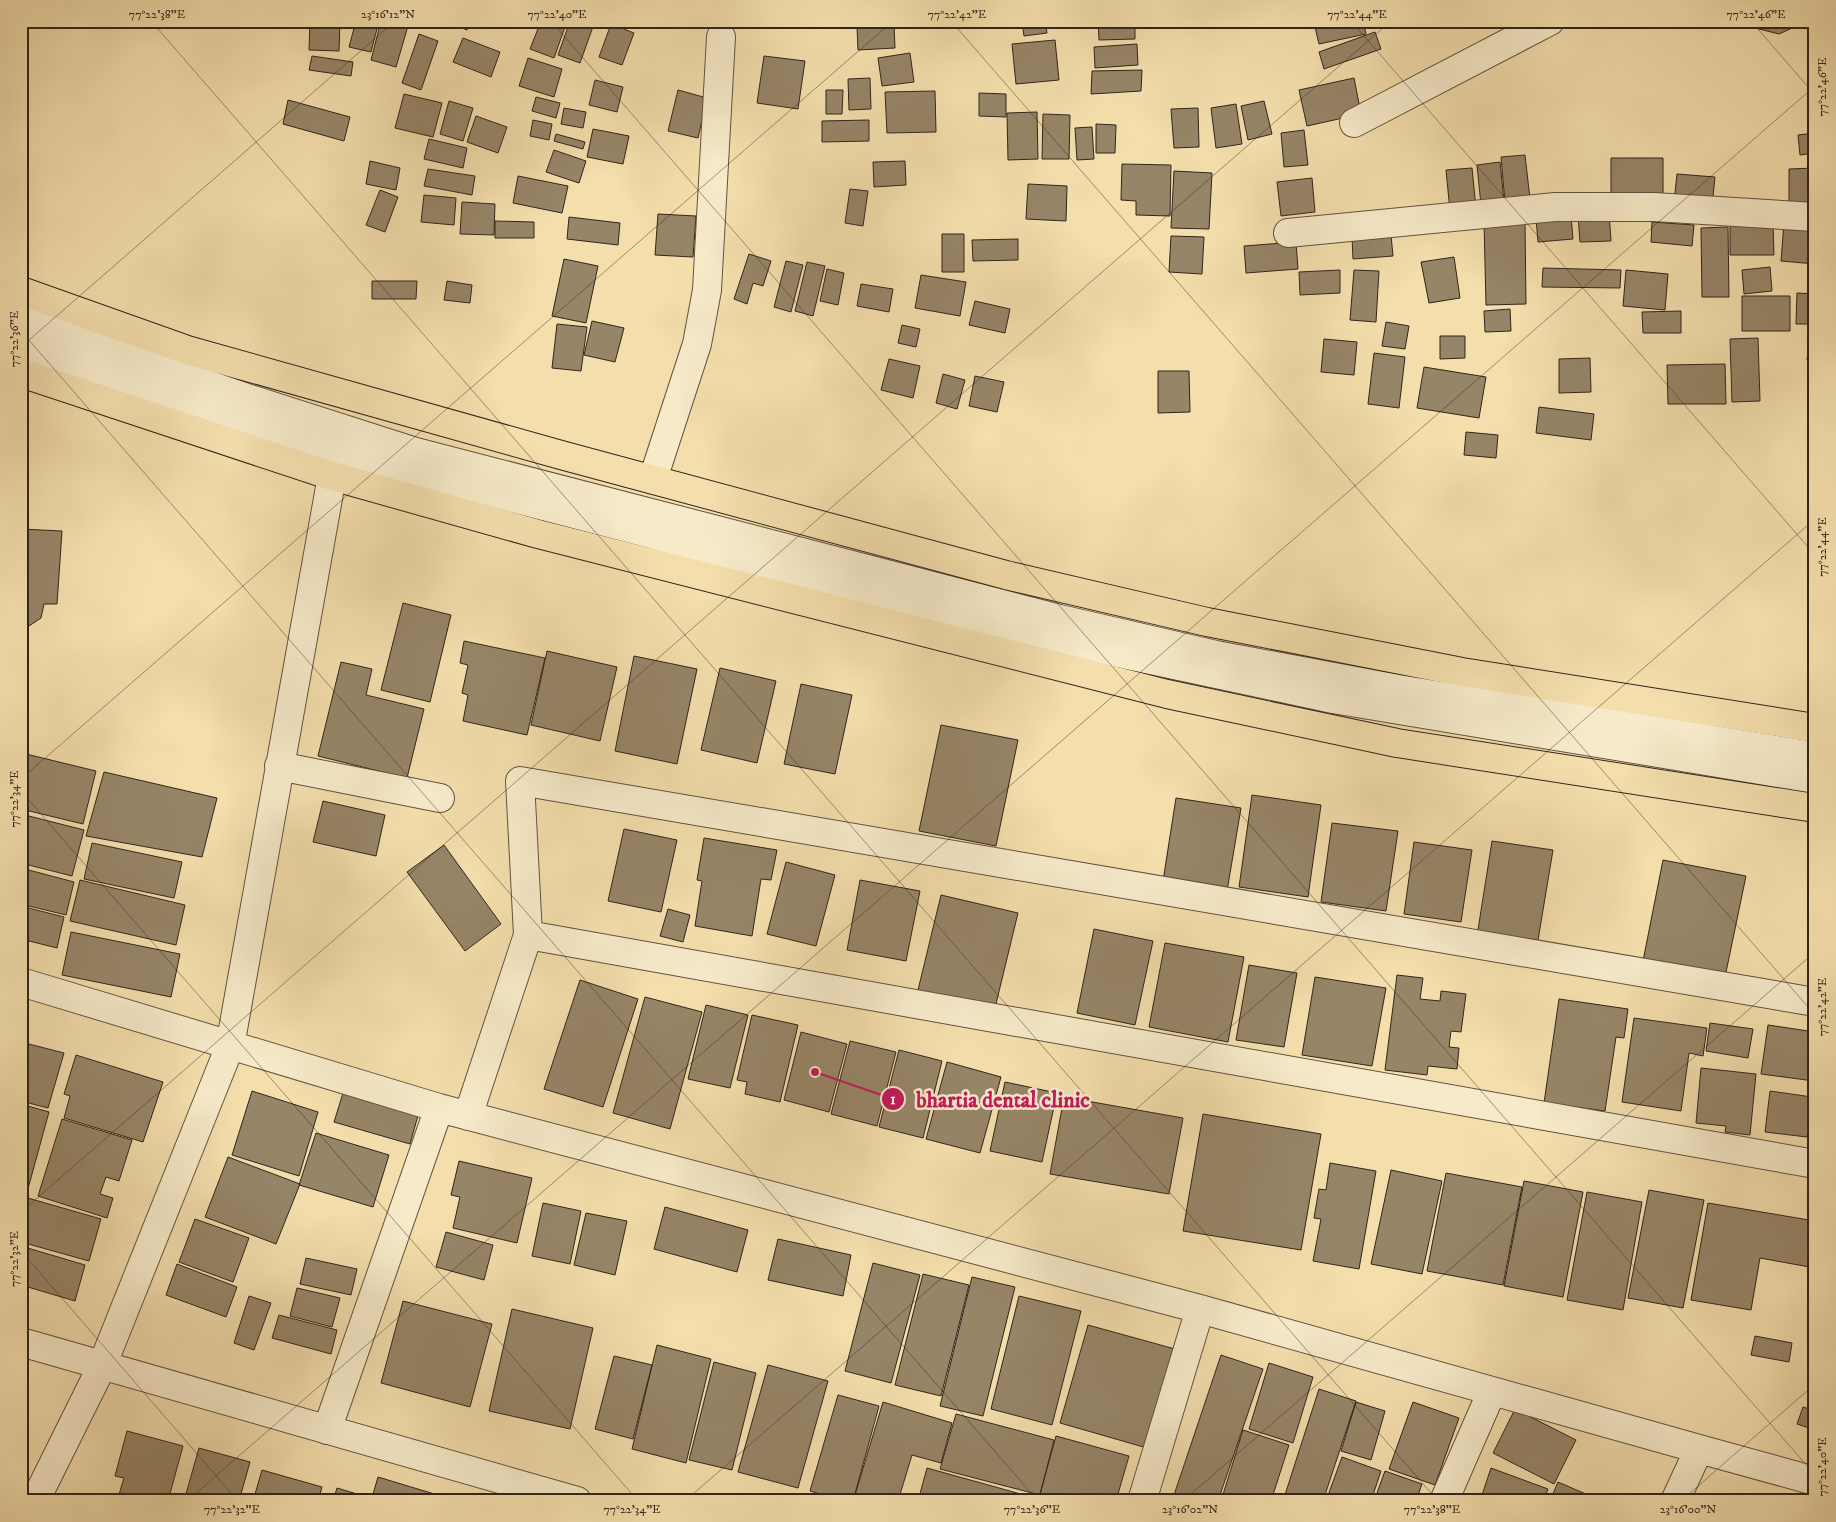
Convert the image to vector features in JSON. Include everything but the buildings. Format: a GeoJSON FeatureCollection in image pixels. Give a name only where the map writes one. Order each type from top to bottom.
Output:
{"type":"FeatureCollection","features":[{"type":"Feature","properties":{"kind":"main road"},"geometry":{"type":"LineString","coordinates":[[21,291],[187,350],[561,455],[1006,575],[1207,622],[1462,672],[1815,728]]}},
{"type":"Feature","properties":{"kind":"main road"},"geometry":{"type":"LineString","coordinates":[[21,373],[332,476],[538,534],[1167,694],[1398,744],[1815,808]]}},
{"type":"Feature","properties":{"kind":"street"},"geometry":{"type":"LineString","coordinates":[[1354,123],[1550,21]]}},
{"type":"Feature","properties":{"kind":"street"},"geometry":{"type":"LineString","coordinates":[[653,479],[697,344],[707,290],[721,37]]}},
{"type":"Feature","properties":{"kind":"street"},"geometry":{"type":"LineString","coordinates":[[1288,233],[1555,207],[1654,207],[1815,218]]}},
{"type":"Feature","properties":{"kind":"street"},"geometry":{"type":"LineString","coordinates":[[21,320],[248,398],[416,452],[1060,619],[1216,655],[1398,689],[1815,756]]}},
{"type":"Feature","properties":{"kind":"street"},"geometry":{"type":"LineString","coordinates":[[21,344],[244,421],[382,464],[647,533],[856,592],[1052,639],[1332,699],[1815,779]]}},
{"type":"Feature","properties":{"kind":"street"},"geometry":{"type":"LineString","coordinates":[[35,1501],[102,1366],[230,1046],[332,476]]}},
{"type":"Feature","properties":{"kind":"street"},"geometry":{"type":"LineString","coordinates":[[279,766],[440,798]]}},
{"type":"Feature","properties":{"kind":"street"},"geometry":{"type":"LineString","coordinates":[[468,1116],[528,935],[520,781],[1815,1002]]}},
{"type":"Feature","properties":{"kind":"street"},"geometry":{"type":"LineString","coordinates":[[528,935],[1815,1164]]}},
{"type":"Feature","properties":{"kind":"street"},"geometry":{"type":"LineString","coordinates":[[21,982],[439,1108],[1200,1309],[1815,1481]]}},
{"type":"Feature","properties":{"kind":"street"},"geometry":{"type":"LineString","coordinates":[[327,1430],[439,1108]]}},
{"type":"Feature","properties":{"kind":"street"},"geometry":{"type":"LineString","coordinates":[[1142,1501],[1200,1309]]}},
{"type":"Feature","properties":{"kind":"street"},"geometry":{"type":"LineString","coordinates":[[21,1342],[577,1501]]}},
{"type":"Feature","properties":{"kind":"street"},"geometry":{"type":"LineString","coordinates":[[1444,1501],[1492,1391]]}},
{"type":"Feature","properties":{"kind":"street"},"geometry":{"type":"LineString","coordinates":[[1676,1501],[1699,1449]]}},
{"type":"Feature","properties":{"kind":"place","name":"bhartia dental clinic"},"geometry":{"type":"Point","coordinates":[815,1072]}}]}
